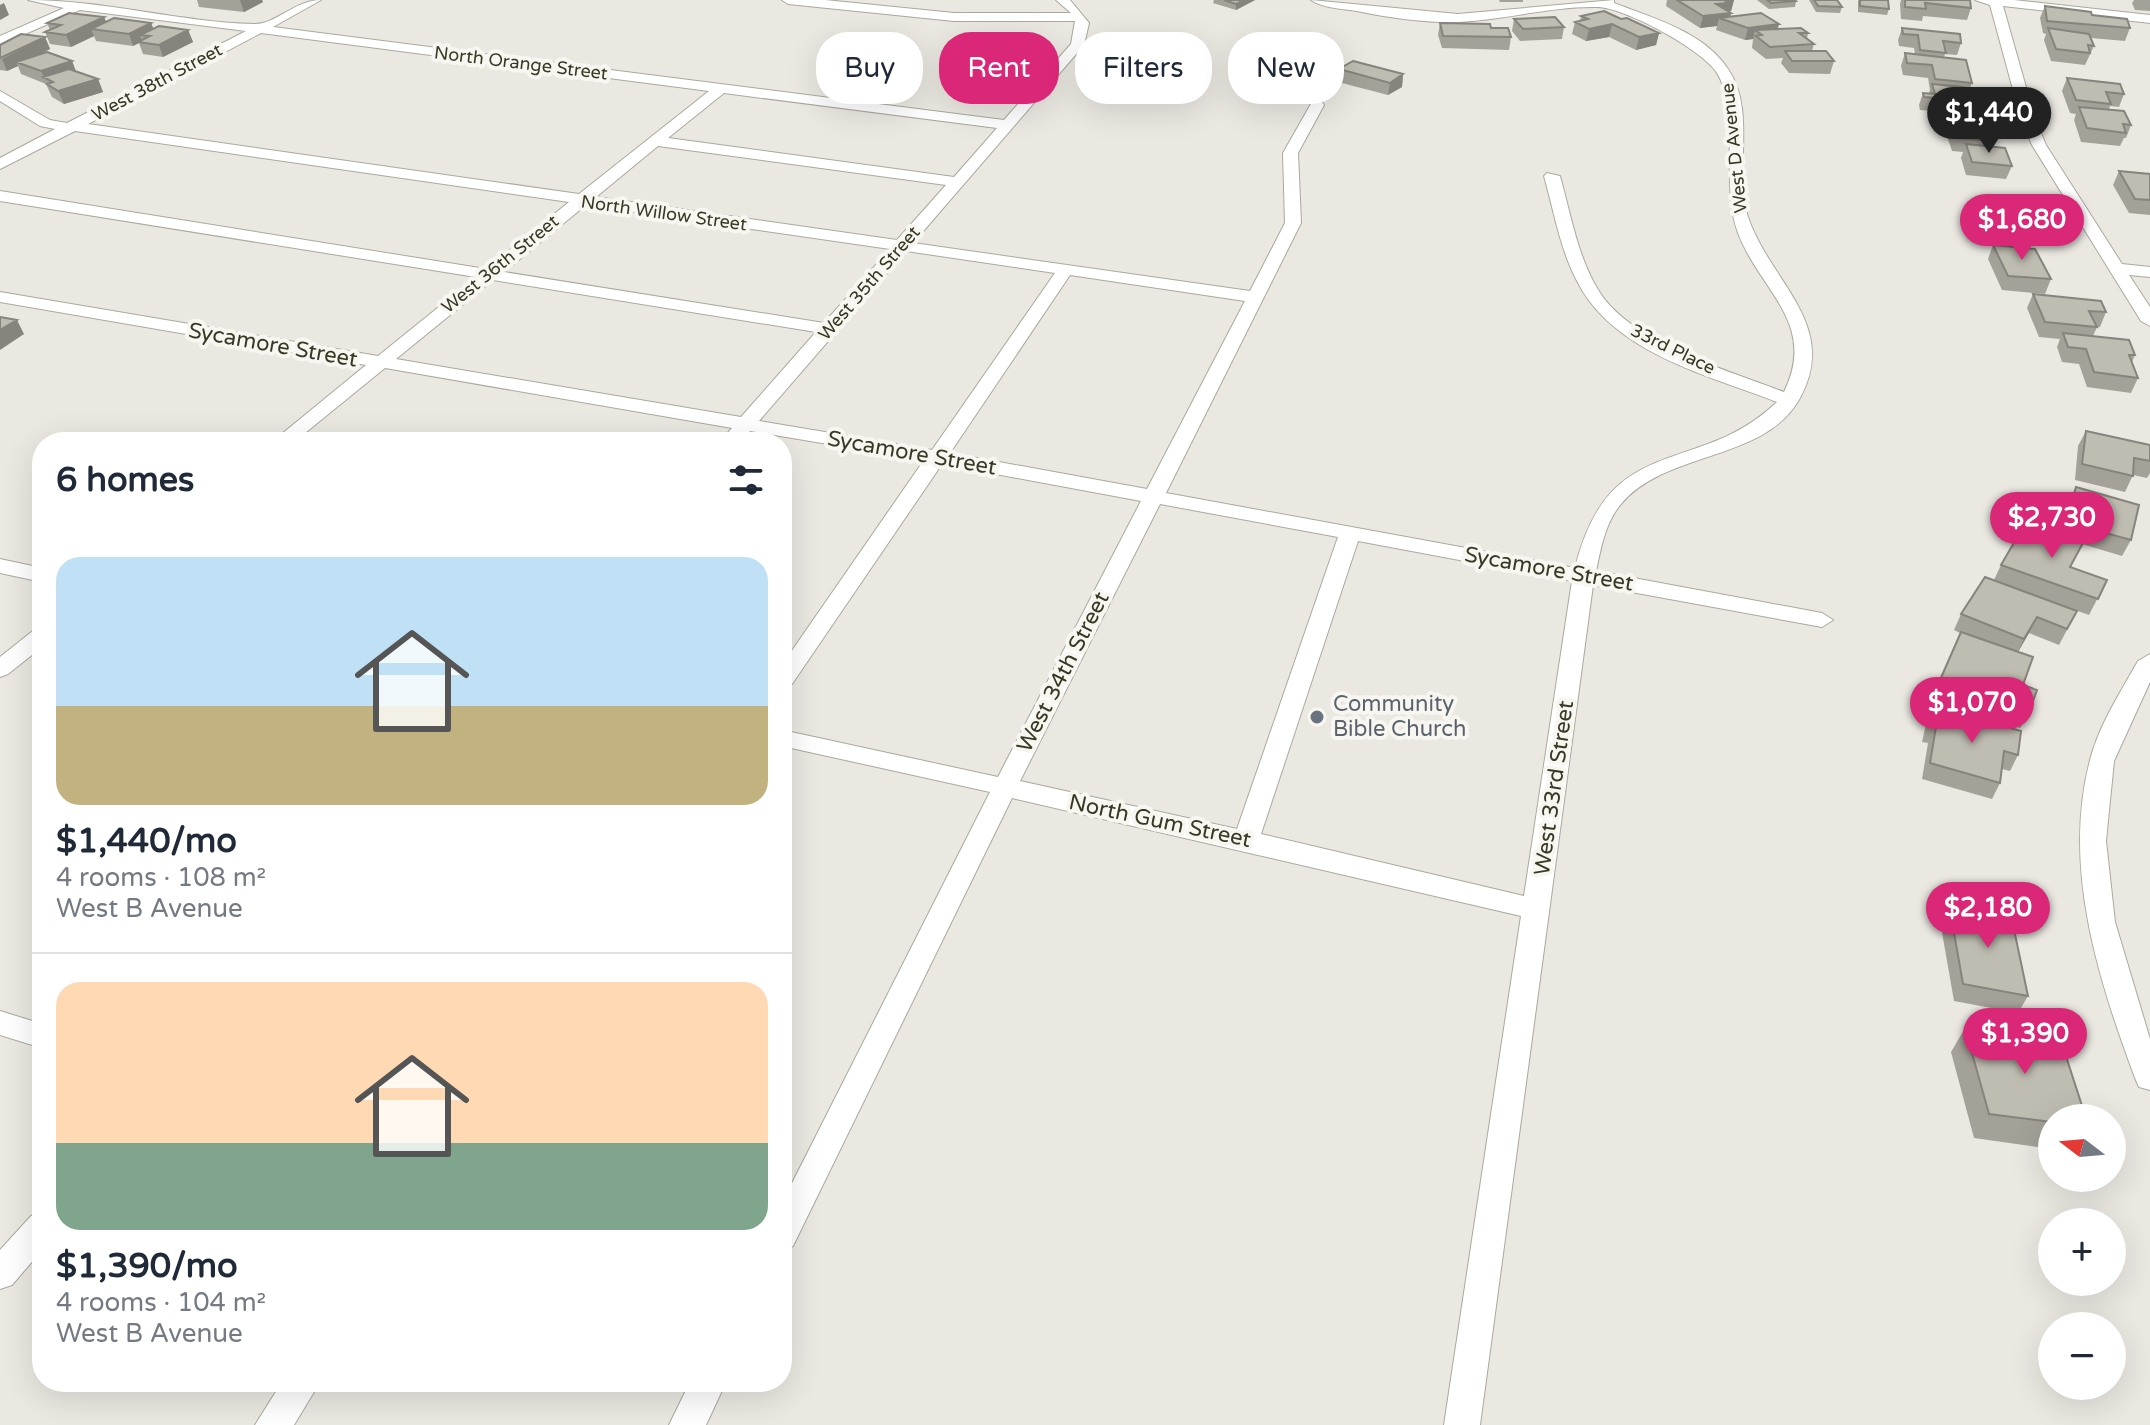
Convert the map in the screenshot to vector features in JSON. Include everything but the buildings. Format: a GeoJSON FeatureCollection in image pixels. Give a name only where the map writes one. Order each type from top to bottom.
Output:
{"type":"FeatureCollection","features":[{"type":"Feature","properties":{"kind":"street","name":"North Orange Street"},"geometry":{"type":"LineString","coordinates":[[34,0],[1008,125]]}},
{"type":"Feature","properties":{"kind":"street","name":"West 38th Street"},"geometry":{"type":"LineString","coordinates":[[0,164],[315,0]]}},
{"type":"Feature","properties":{"kind":"street"},"geometry":{"type":"LineString","coordinates":[[788,0],[954,17],[1081,17]]}},
{"type":"Feature","properties":{"kind":"street"},"geometry":{"type":"LineString","coordinates":[[1062,0],[1081,17]]}},
{"type":"Feature","properties":{"kind":"street"},"geometry":{"type":"LineString","coordinates":[[1317,0],[1386,13],[1458,18],[1628,0]]}},
{"type":"Feature","properties":{"kind":"street"},"geometry":{"type":"LineString","coordinates":[[2150,19],[1990,1],[2039,145],[2150,321]]}},
{"type":"Feature","properties":{"kind":"street","name":"West D Avenue"},"geometry":{"type":"LineString","coordinates":[[1599,2],[1686,39],[1724,72],[1731,92],[1738,212],[1747,238],[1767,272]]}},
{"type":"Feature","properties":{"kind":"street"},"geometry":{"type":"LineString","coordinates":[[0,41],[79,6]]}},
{"type":"Feature","properties":{"kind":"street","name":"West 35th Street"},"geometry":{"type":"LineString","coordinates":[[739,432],[1082,38],[1084,28],[1081,17]]}},
{"type":"Feature","properties":{"kind":"street","name":"West 36th Street"},"geometry":{"type":"LineString","coordinates":[[294,432],[721,88]]}},
{"type":"Feature","properties":{"kind":"street","name":"North Willow Street"},"geometry":{"type":"LineString","coordinates":[[0,95],[45,123],[1255,297]]}},
{"type":"Feature","properties":{"kind":"street","name":"West 34th Street"},"geometry":{"type":"LineString","coordinates":[[792,1216],[1005,787],[1293,223],[1295,210],[1289,160],[1294,141],[1317,105]]}},
{"type":"Feature","properties":{"kind":"street"},"geometry":{"type":"LineString","coordinates":[[656,141],[958,182]]}},
{"type":"Feature","properties":{"kind":"street","name":"33rd Place"},"geometry":{"type":"LineString","coordinates":[[1552,176],[1581,268],[1602,307],[1659,345],[1789,400]]}},
{"type":"Feature","properties":{"kind":"street"},"geometry":{"type":"LineString","coordinates":[[0,196],[829,329]]}},
{"type":"Feature","properties":{"kind":"street"},"geometry":{"type":"LineString","coordinates":[[2116,268],[2150,272]]}},
{"type":"Feature","properties":{"kind":"street"},"geometry":{"type":"LineString","coordinates":[[792,668],[1065,271]]}},
{"type":"Feature","properties":{"kind":"street","name":"West 33rd Street"},"geometry":{"type":"LineString","coordinates":[[1462,1425],[1584,574],[1594,534],[1603,513],[1619,494],[1644,476],[1721,446],[1756,428],[1789,400],[1802,375],[1805,338],[1799,319],[1767,272]]}},
{"type":"Feature","properties":{"kind":"street","name":"Sycamore Street"},"geometry":{"type":"LineString","coordinates":[[0,297],[939,457],[1151,499],[1584,574],[1822,620]]}},
{"type":"Feature","properties":{"kind":"street"},"geometry":{"type":"LineString","coordinates":[[1246,840],[1350,534]]}},
{"type":"Feature","properties":{"kind":"street"},"geometry":{"type":"LineString","coordinates":[[0,566],[32,573]]}},
{"type":"Feature","properties":{"kind":"street"},"geometry":{"type":"LineString","coordinates":[[0,669],[32,643]]}},
{"type":"Feature","properties":{"kind":"street"},"geometry":{"type":"LineString","coordinates":[[2150,661],[2117,721],[2102,760],[2096,797],[2094,860],[2105,938],[2130,1027],[2150,1078]]}},
{"type":"Feature","properties":{"kind":"street","name":"North Gum Street"},"geometry":{"type":"LineString","coordinates":[[792,740],[1246,840],[1537,909]]}},
{"type":"Feature","properties":{"kind":"street"},"geometry":{"type":"LineString","coordinates":[[0,1023],[32,1033]]}},
{"type":"Feature","properties":{"kind":"street"},"geometry":{"type":"LineString","coordinates":[[0,1274],[32,1237]]}},
{"type":"Feature","properties":{"kind":"street"},"geometry":{"type":"LineString","coordinates":[[273,1425],[296,1392]]}},
{"type":"Feature","properties":{"kind":"street"},"geometry":{"type":"LineString","coordinates":[[687,1425],[704,1392]]}},
{"type":"Feature","properties":{"kind":"place","name":"Community Bible Church"},"geometry":{"type":"Point","coordinates":[1317,717]}}]}
